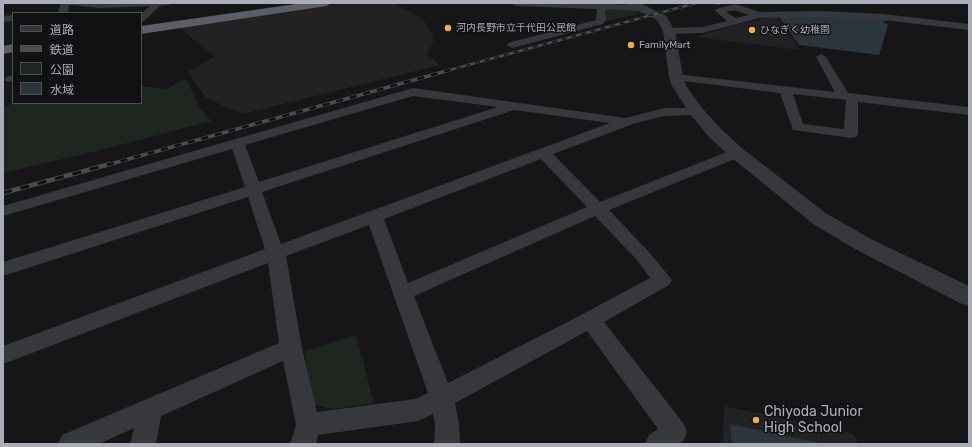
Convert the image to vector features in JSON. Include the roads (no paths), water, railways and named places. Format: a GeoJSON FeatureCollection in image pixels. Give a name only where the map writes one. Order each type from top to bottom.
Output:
{"type":"FeatureCollection","features":[{"type":"Feature","properties":{"kind":"highway"},"geometry":{"type":"LineString","coordinates":[[142,30],[326,3]]}},
{"type":"Feature","properties":{"kind":"street"},"geometry":{"type":"LineString","coordinates":[[72,3],[96,5],[166,3]]}},
{"type":"Feature","properties":{"kind":"street"},"geometry":{"type":"LineString","coordinates":[[142,18],[158,3]]}},
{"type":"Feature","properties":{"kind":"street"},"geometry":{"type":"LineString","coordinates":[[515,3],[601,7],[636,6],[662,18],[669,31],[676,77],[680,86],[696,111],[715,133],[737,153],[820,219],[878,251],[969,297]]}},
{"type":"Feature","properties":{"kind":"street"},"geometry":{"type":"LineString","coordinates":[[512,45],[600,22],[601,7]]}},
{"type":"Feature","properties":{"kind":"street"},"geometry":{"type":"LineString","coordinates":[[735,22],[719,11],[735,7],[759,15]]}},
{"type":"Feature","properties":{"kind":"street"},"geometry":{"type":"LineString","coordinates":[[669,31],[693,32],[716,28],[759,15],[821,14],[864,16],[969,27]]}},
{"type":"Feature","properties":{"kind":"street"},"geometry":{"type":"LineString","coordinates":[[786,90],[798,127],[851,134],[848,97],[821,57]]}},
{"type":"Feature","properties":{"kind":"street"},"geometry":{"type":"LineString","coordinates":[[676,77],[969,111]]}},
{"type":"Feature","properties":{"kind":"street"},"geometry":{"type":"LineString","coordinates":[[3,211],[413,92],[513,107],[628,121]]}},
{"type":"Feature","properties":{"kind":"street"},"geometry":{"type":"LineString","coordinates":[[3,269],[513,107]]}},
{"type":"Feature","properties":{"kind":"street"},"geometry":{"type":"LineString","coordinates":[[3,354],[276,254],[628,121],[664,112],[696,111]]}},
{"type":"Feature","properties":{"kind":"street"},"geometry":{"type":"LineString","coordinates":[[238,142],[276,254],[305,434],[418,410],[476,378],[590,320],[662,280],[643,256],[543,152]]}},
{"type":"Feature","properties":{"kind":"street"},"geometry":{"type":"LineString","coordinates":[[403,293],[597,209],[737,153]]}},
{"type":"Feature","properties":{"kind":"street"},"geometry":{"type":"LineString","coordinates":[[374,216],[442,398],[447,424],[447,444]]}},
{"type":"Feature","properties":{"kind":"street"},"geometry":{"type":"LineString","coordinates":[[590,320],[674,432],[658,444]]}},
{"type":"Feature","properties":{"kind":"street"},"geometry":{"type":"LineString","coordinates":[[71,444],[150,408],[291,348]]}},
{"type":"Feature","properties":{"kind":"street"},"geometry":{"type":"LineString","coordinates":[[143,444],[150,408]]}},
{"type":"Feature","properties":{"kind":"water"},"geometry":{"type":"Polygon","coordinates":[[[824,16],[887,20],[883,22],[888,25],[879,55],[799,45],[779,17],[824,16]]]}},
{"type":"Feature","properties":{"kind":"water"},"geometry":{"type":"Polygon","coordinates":[[[730,424],[824,444],[732,444],[730,424]]]}},
{"type":"Feature","properties":{"kind":"railway"},"geometry":{"type":"LineString","coordinates":[[446,71],[696,3]]}},
{"type":"Feature","properties":{"kind":"railway"},"geometry":{"type":"LineString","coordinates":[[107,165],[450,70]]}},
{"type":"Feature","properties":{"kind":"railway"},"geometry":{"type":"LineString","coordinates":[[3,193],[110,164]]}},
{"type":"Feature","properties":{"kind":"place","name":"河内長野市立千代田公民館"},"geometry":{"type":"Point","coordinates":[448,28]}},
{"type":"Feature","properties":{"kind":"place","name":"ひなぎく幼稚園"},"geometry":{"type":"Point","coordinates":[752,30]}},
{"type":"Feature","properties":{"kind":"place","name":"FamilyMart"},"geometry":{"type":"Point","coordinates":[631,45]}},
{"type":"Feature","properties":{"kind":"place","name":"Chiyoda Junior High School"},"geometry":{"type":"Point","coordinates":[756,420]}}]}
